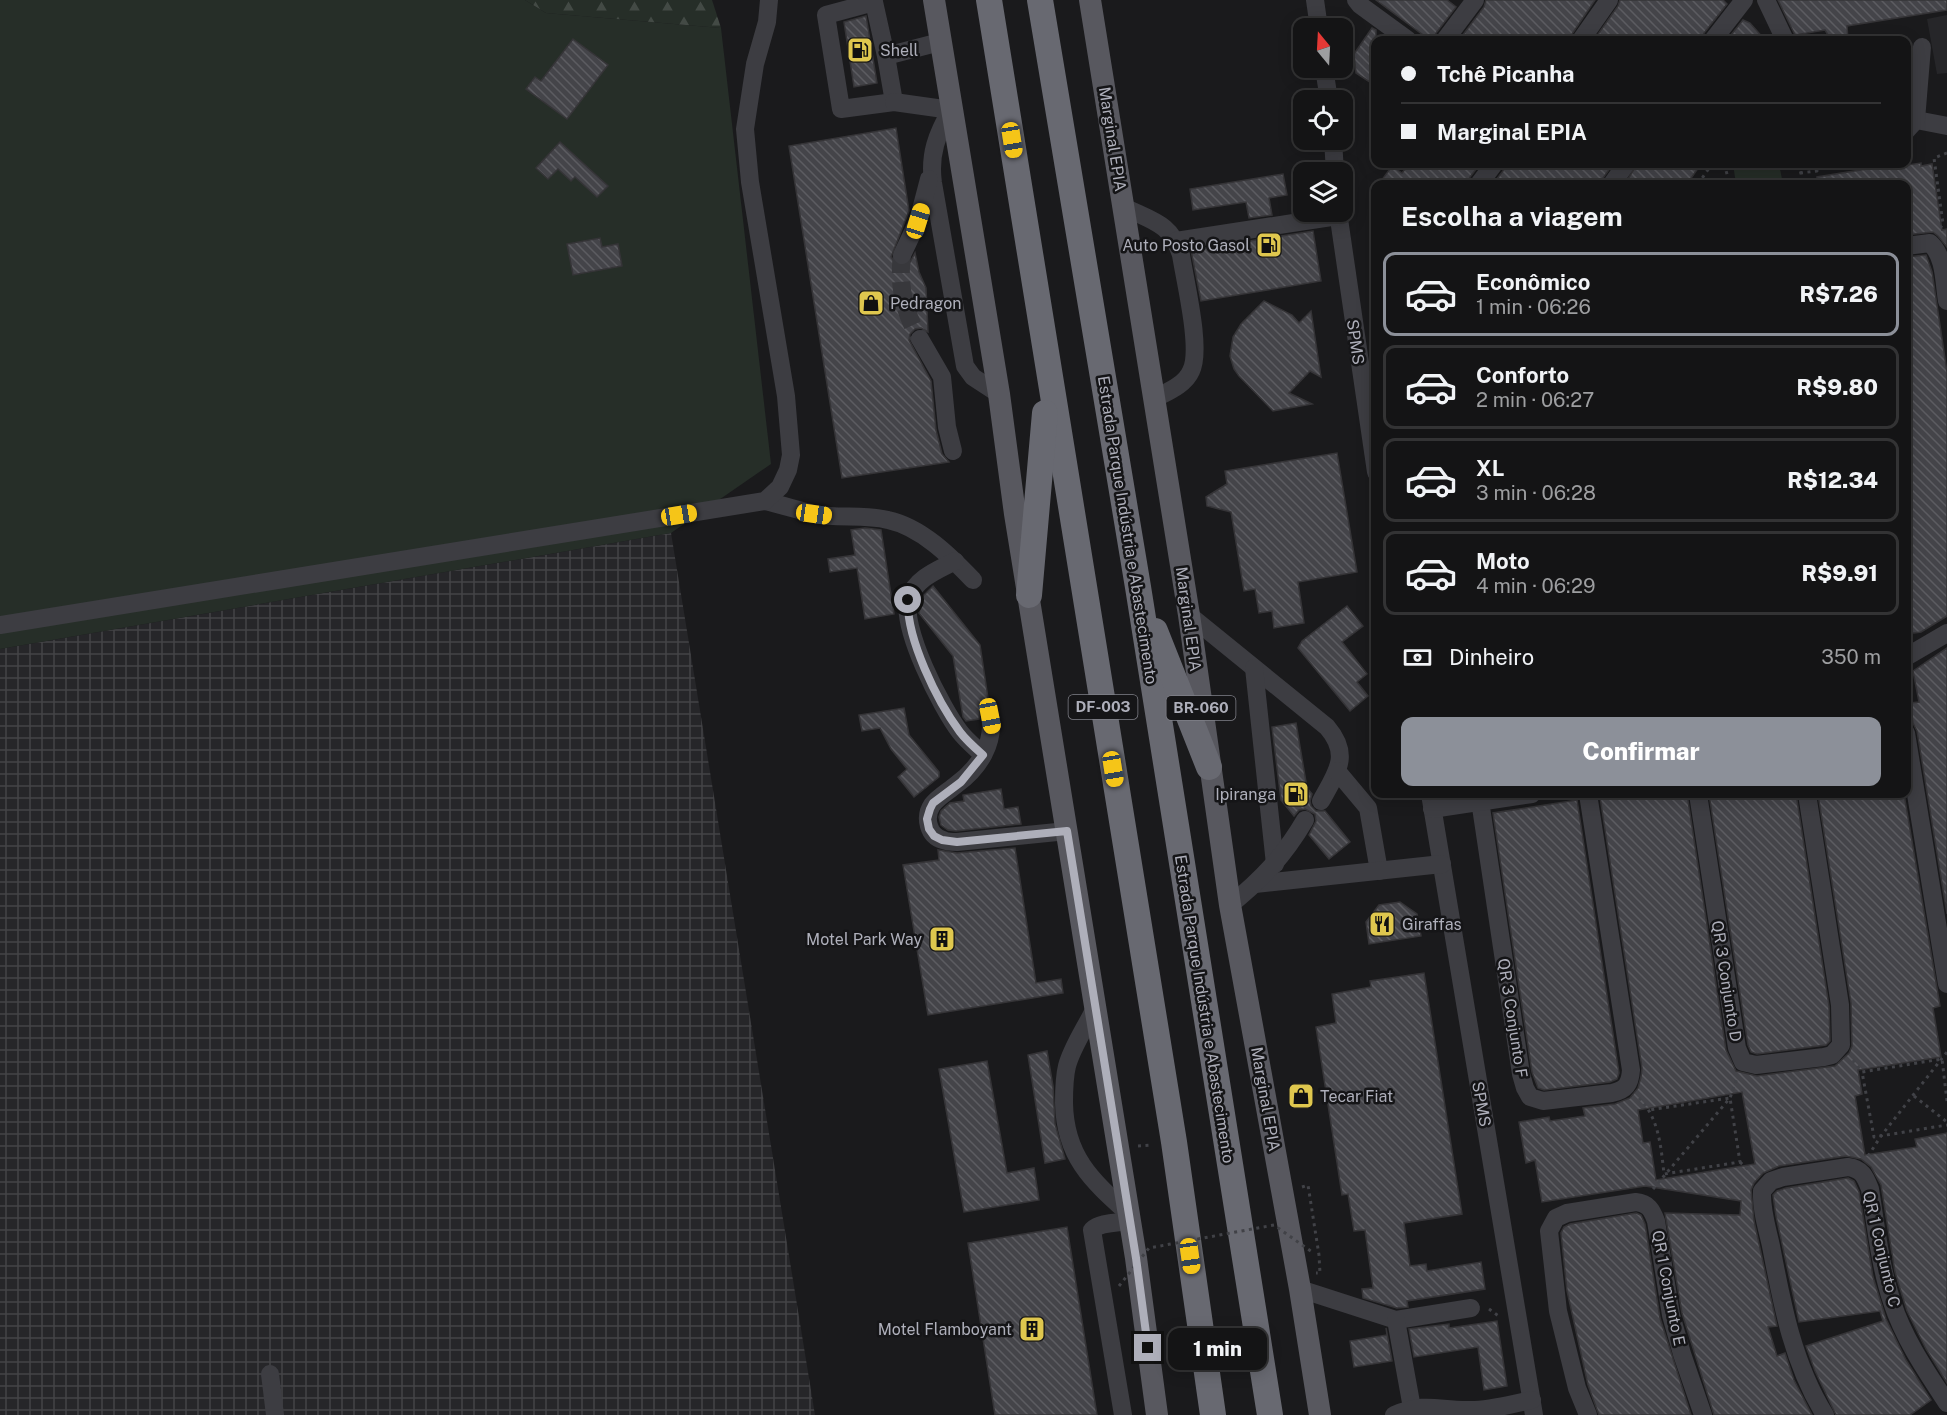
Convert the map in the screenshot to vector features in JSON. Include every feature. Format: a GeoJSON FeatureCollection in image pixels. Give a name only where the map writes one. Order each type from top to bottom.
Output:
{"type":"FeatureCollection","features":[{"type":"Feature","properties":{"kind":"highway","name":"DF-003"},"geometry":{"type":"LineString","coordinates":[[989,0],[1174,1142],[1213,1415]]}},
{"type":"Feature","properties":{"kind":"highway","name":"Estrada Parque Indústria e Abastecimento"},"geometry":{"type":"LineString","coordinates":[[1040,0],[1138,587],[1270,1415]]}},
{"type":"Feature","properties":{"kind":"highway"},"geometry":{"type":"LineString","coordinates":[[1029,595],[1048,374]]}},
{"type":"Feature","properties":{"kind":"highway"},"geometry":{"type":"LineString","coordinates":[[1138,587],[1209,767]]}},
{"type":"Feature","properties":{"kind":"main road","name":"Marginal EPIA"},"geometry":{"type":"LineString","coordinates":[[1090,0],[1189,615],[1230,905],[1300,1289],[1320,1415]]}},
{"type":"Feature","properties":{"kind":"main road"},"geometry":{"type":"LineString","coordinates":[[932,6],[999,394],[1015,514],[1136,1258],[1157,1415]]}},
{"type":"Feature","properties":{"kind":"street"},"geometry":{"type":"LineString","coordinates":[[765,501],[780,487],[788,470],[791,455],[786,396],[750,182],[745,129],[755,64],[767,22],[770,0]]}},
{"type":"Feature","properties":{"kind":"street"},"geometry":{"type":"LineString","coordinates":[[767,22],[781,0]]}},
{"type":"Feature","properties":{"kind":"street"},"geometry":{"type":"LineString","coordinates":[[1315,0],[1318,18]]}},
{"type":"Feature","properties":{"kind":"street"},"geometry":{"type":"LineString","coordinates":[[1356,0],[1403,36]]}},
{"type":"Feature","properties":{"kind":"street"},"geometry":{"type":"LineString","coordinates":[[1448,36],[1475,0]]}},
{"type":"Feature","properties":{"kind":"street"},"geometry":{"type":"LineString","coordinates":[[1584,36],[1609,0]]}},
{"type":"Feature","properties":{"kind":"street"},"geometry":{"type":"LineString","coordinates":[[1716,36],[1744,0]]}},
{"type":"Feature","properties":{"kind":"street"},"geometry":{"type":"LineString","coordinates":[[1766,0],[1783,36]]}},
{"type":"Feature","properties":{"kind":"street"},"geometry":{"type":"LineString","coordinates":[[894,102],[874,2],[826,15],[842,109],[894,102],[951,110],[938,132],[918,221],[902,255]]}},
{"type":"Feature","properties":{"kind":"street"},"geometry":{"type":"LineString","coordinates":[[886,56],[940,42]]}},
{"type":"Feature","properties":{"kind":"street"},"geometry":{"type":"LineString","coordinates":[[1911,117],[1922,47]]}},
{"type":"Feature","properties":{"kind":"street"},"geometry":{"type":"LineString","coordinates":[[1911,123],[1947,126]]}},
{"type":"Feature","properties":{"kind":"street"},"geometry":{"type":"LineString","coordinates":[[931,168],[963,359],[968,371],[999,394]]}},
{"type":"Feature","properties":{"kind":"street"},"geometry":{"type":"LineString","coordinates":[[1124,207],[1166,227],[1176,241],[1181,255],[1196,356],[1191,372],[1182,383],[1154,399]]}},
{"type":"Feature","properties":{"kind":"street"},"geometry":{"type":"LineString","coordinates":[[1176,241],[1293,222]]}},
{"type":"Feature","properties":{"kind":"street","name":"SPMS"},"geometry":{"type":"LineString","coordinates":[[1339,222],[1371,432]]}},
{"type":"Feature","properties":{"kind":"street"},"geometry":{"type":"LineString","coordinates":[[1911,245],[1930,243],[1935,248],[1940,256],[1947,301]]}},
{"type":"Feature","properties":{"kind":"street"},"geometry":{"type":"LineString","coordinates":[[920,339],[942,377],[947,427],[953,451]]}},
{"type":"Feature","properties":{"kind":"street"},"geometry":{"type":"LineString","coordinates":[[940,372],[968,371]]}},
{"type":"Feature","properties":{"kind":"street"},"geometry":{"type":"LineString","coordinates":[[0,625],[765,501],[814,514],[888,520],[914,531],[955,561],[973,580]]}},
{"type":"Feature","properties":{"kind":"street"},"geometry":{"type":"LineString","coordinates":[[955,561],[924,578],[913,590],[908,600],[908,612],[912,636],[943,705],[960,733],[983,755]]}},
{"type":"Feature","properties":{"kind":"street"},"geometry":{"type":"LineString","coordinates":[[1189,615],[1327,727],[1335,736],[1340,748],[1341,760],[1321,801]]}},
{"type":"Feature","properties":{"kind":"street"},"geometry":{"type":"LineString","coordinates":[[1911,654],[1947,633]]}},
{"type":"Feature","properties":{"kind":"street"},"geometry":{"type":"LineString","coordinates":[[1254,668],[1275,864]]}},
{"type":"Feature","properties":{"kind":"street"},"geometry":{"type":"LineString","coordinates":[[990,716],[991,740],[983,755],[961,782],[933,803],[927,819],[929,829],[934,836],[942,840],[957,842],[1067,831]]}},
{"type":"Feature","properties":{"kind":"street"},"geometry":{"type":"LineString","coordinates":[[1911,764],[1947,984]]}},
{"type":"Feature","properties":{"kind":"street"},"geometry":{"type":"LineString","coordinates":[[1337,771],[1368,808],[1379,871]]}},
{"type":"Feature","properties":{"kind":"street"},"geometry":{"type":"LineString","coordinates":[[1431,801],[1468,798]]}},
{"type":"Feature","properties":{"kind":"street","name":"QR 3 Conjunto F"},"geometry":{"type":"LineString","coordinates":[[1480,798],[1525,1088],[1530,1097],[1543,1101],[1612,1094],[1627,1086]]}},
{"type":"Feature","properties":{"kind":"street"},"geometry":{"type":"LineString","coordinates":[[1589,798],[1631,1070],[1627,1086]]}},
{"type":"Feature","properties":{"kind":"street","name":"QR 3 Conjunto D"},"geometry":{"type":"LineString","coordinates":[[1699,798],[1737,1048],[1743,1062],[1756,1065],[1824,1057],[1832,1055],[1841,1045],[1840,1005],[1808,798]]}},
{"type":"Feature","properties":{"kind":"street","name":"SPMS"},"geometry":{"type":"LineString","coordinates":[[1431,801],[1533,1407]]}},
{"type":"Feature","properties":{"kind":"street"},"geometry":{"type":"LineString","coordinates":[[1230,905],[1275,864],[1305,820]]}},
{"type":"Feature","properties":{"kind":"street"},"geometry":{"type":"LineString","coordinates":[[1255,884],[1442,864]]}},
{"type":"Feature","properties":{"kind":"street"},"geometry":{"type":"LineString","coordinates":[[1095,1008],[1067,1065],[1064,1115],[1071,1146],[1081,1165],[1096,1185],[1128,1217],[1095,1227],[1092,1230],[1123,1415]]}},
{"type":"Feature","properties":{"kind":"street","name":"QR 1 Conjunto C"},"geometry":{"type":"LineString","coordinates":[[1825,1415],[1813,1395],[1794,1349],[1778,1281],[1762,1191],[1771,1181],[1783,1177],[1848,1167],[1858,1170],[1865,1176],[1870,1189],[1884,1267],[1895,1309],[1920,1361],[1947,1403]]}},
{"type":"Feature","properties":{"kind":"street"},"geometry":{"type":"LineString","coordinates":[[1587,1415],[1576,1388],[1558,1311],[1548,1231],[1556,1218],[1567,1213],[1642,1202]]}},
{"type":"Feature","properties":{"kind":"street","name":"QR 1 Conjunto E"},"geometry":{"type":"LineString","coordinates":[[1642,1202],[1652,1211],[1656,1221],[1671,1315],[1703,1415]]}},
{"type":"Feature","properties":{"kind":"street"},"geometry":{"type":"LineString","coordinates":[[1300,1289],[1396,1320],[1472,1308]]}},
{"type":"Feature","properties":{"kind":"street"},"geometry":{"type":"LineString","coordinates":[[1396,1320],[1412,1408]]}},
{"type":"Feature","properties":{"kind":"street"},"geometry":{"type":"LineString","coordinates":[[270,1374],[275,1415]]}},
{"type":"Feature","properties":{"kind":"street"},"geometry":{"type":"LineString","coordinates":[[1394,1415],[1412,1408],[1433,1406],[1468,1413],[1533,1407]]}},
{"type":"Feature","properties":{"kind":"street"},"geometry":{"type":"LineString","coordinates":[[1939,1415],[1947,1408]]}},
{"type":"Feature","properties":{"kind":"path"},"geometry":{"type":"LineString","coordinates":[[1930,243],[1943,224],[1934,159],[1947,153]]}},
{"type":"Feature","properties":{"kind":"path"},"geometry":{"type":"LineString","coordinates":[[1799,168],[1802,180]]}},
{"type":"Feature","properties":{"kind":"path"},"geometry":{"type":"LineString","coordinates":[[1800,173],[1817,171],[1817,168]]}},
{"type":"Feature","properties":{"kind":"path"},"geometry":{"type":"LineString","coordinates":[[1858,1170],[1881,1136],[1947,1052]]}},
{"type":"Feature","properties":{"kind":"path"},"geometry":{"type":"LineString","coordinates":[[1942,1059],[1947,1101]]}},
{"type":"Feature","properties":{"kind":"path"},"geometry":{"type":"LineString","coordinates":[[1942,1059],[1863,1072],[1874,1137],[1947,1123]]}},
{"type":"Feature","properties":{"kind":"path"},"geometry":{"type":"LineString","coordinates":[[1642,1202],[1730,1098],[1743,1062]]}},
{"type":"Feature","properties":{"kind":"path"},"geometry":{"type":"LineString","coordinates":[[1627,1086],[1649,1110],[1660,1140],[1664,1174]]}},
{"type":"Feature","properties":{"kind":"path"},"geometry":{"type":"LineString","coordinates":[[1914,1096],[1947,1123]]}},
{"type":"Feature","properties":{"kind":"path"},"geometry":{"type":"LineString","coordinates":[[1649,1110],[1730,1098]]}},
{"type":"Feature","properties":{"kind":"path"},"geometry":{"type":"LineString","coordinates":[[1664,1174],[1740,1162],[1730,1098]]}},
{"type":"Feature","properties":{"kind":"path"},"geometry":{"type":"LineString","coordinates":[[1119,1286],[1149,1248],[1274,1225],[1312,1252]]}},
{"type":"Feature","properties":{"kind":"shaded area"},"geometry":{"type":"Polygon","coordinates":[[[1947,15],[1947,73],[1937,74],[1927,19],[1947,15]]]}},
{"type":"Feature","properties":{"kind":"shaded area"},"geometry":{"type":"Polygon","coordinates":[[[671,533],[815,1415],[0,1415],[0,649],[671,533]]]}},
{"type":"Feature","properties":{"kind":"green space"},"geometry":{"type":"Polygon","coordinates":[[[0,0],[525,0],[546,13],[721,28],[771,464],[671,533],[0,649],[0,0]]]}},
{"type":"Feature","properties":{"kind":"green space"},"geometry":{"type":"Polygon","coordinates":[[[525,0],[712,0],[721,28],[546,13],[525,0]]]}},
{"type":"Feature","properties":{"kind":"green space"},"geometry":{"type":"Polygon","coordinates":[[[1734,168],[1780,168],[1782,180],[1735,180],[1734,168]]]}},
{"type":"Feature","properties":{"kind":"building"},"geometry":{"type":"Polygon","coordinates":[[[1376,0],[1447,0],[1456,7],[1435,36],[1425,36],[1376,0]]]}},
{"type":"Feature","properties":{"kind":"building"},"geometry":{"type":"Polygon","coordinates":[[[1486,0],[1595,0],[1571,36],[1462,36],[1484,7],[1486,0]]]}},
{"type":"Feature","properties":{"kind":"building"},"geometry":{"type":"Polygon","coordinates":[[[1620,0],[1723,0],[1727,4],[1703,36],[1597,36],[1620,0]]]}},
{"type":"Feature","properties":{"kind":"building"},"geometry":{"type":"Polygon","coordinates":[[[1778,0],[1947,0],[1947,10],[1847,26],[1848,36],[1829,36],[1825,30],[1795,35],[1778,0]]]}},
{"type":"Feature","properties":{"kind":"building","name":"Shell"},"geometry":{"type":"Polygon","coordinates":[[[866,16],[877,83],[854,87],[844,22],[866,16]]]}},
{"type":"Feature","properties":{"kind":"building"},"geometry":{"type":"Polygon","coordinates":[[[1743,20],[1750,23],[1761,36],[1730,36],[1743,20]]]}},
{"type":"Feature","properties":{"kind":"building"},"geometry":{"type":"Polygon","coordinates":[[[1372,28],[1376,30],[1376,36],[1371,36],[1371,83],[1356,73],[1354,54],[1372,28]]]}},
{"type":"Feature","properties":{"kind":"building"},"geometry":{"type":"Polygon","coordinates":[[[573,39],[608,65],[567,119],[526,89],[535,77],[541,81],[573,39]]]}},
{"type":"Feature","properties":{"kind":"building","name":"Pedragon"},"geometry":{"type":"Polygon","coordinates":[[[896,128],[909,211],[891,257],[897,265],[904,266],[909,264],[915,253],[919,272],[926,288],[928,332],[921,328],[915,329],[910,334],[909,340],[931,381],[936,430],[942,454],[949,462],[842,478],[789,146],[896,128]]]}},
{"type":"Feature","properties":{"kind":"building"},"geometry":{"type":"Polygon","coordinates":[[[560,142],[608,186],[597,197],[575,177],[571,181],[558,169],[548,179],[536,168],[560,142]]]}},
{"type":"Feature","properties":{"kind":"building"},"geometry":{"type":"Polygon","coordinates":[[[1911,164],[1932,164],[1942,230],[1947,229],[1947,247],[1933,232],[1911,234],[1911,180],[1817,180],[1817,177],[1873,168],[1911,168],[1911,164]]]}},
{"type":"Feature","properties":{"kind":"building"},"geometry":{"type":"Polygon","coordinates":[[[1391,168],[1402,173],[1406,168],[1477,168],[1469,180],[1382,180],[1391,168]]]}},
{"type":"Feature","properties":{"kind":"building"},"geometry":{"type":"Polygon","coordinates":[[[1504,168],[1610,168],[1602,180],[1496,180],[1504,168]]]}},
{"type":"Feature","properties":{"kind":"building"},"geometry":{"type":"Polygon","coordinates":[[[1635,168],[1698,168],[1690,180],[1627,180],[1635,168]]]}},
{"type":"Feature","properties":{"kind":"building"},"geometry":{"type":"Polygon","coordinates":[[[1283,174],[1287,195],[1269,198],[1272,215],[1249,218],[1246,202],[1193,210],[1190,189],[1283,174]]]}},
{"type":"Feature","properties":{"kind":"building","name":"Auto Posto Gasol"},"geometry":{"type":"Polygon","coordinates":[[[1313,231],[1321,281],[1201,301],[1191,250],[1313,231]]]}},
{"type":"Feature","properties":{"kind":"building"},"geometry":{"type":"Polygon","coordinates":[[[600,238],[602,247],[618,244],[622,266],[573,275],[567,244],[600,238]]]}},
{"type":"Feature","properties":{"kind":"building"},"geometry":{"type":"Polygon","coordinates":[[[1926,255],[1932,272],[1947,372],[1947,616],[1921,632],[1914,633],[1911,633],[1911,256],[1926,255]]]}},
{"type":"Feature","properties":{"kind":"building"},"geometry":{"type":"Polygon","coordinates":[[[1264,301],[1292,315],[1299,323],[1311,311],[1321,377],[1310,371],[1289,393],[1312,404],[1273,411],[1234,369],[1230,356],[1233,337],[1241,324],[1264,301]]]}},
{"type":"Feature","properties":{"kind":"building"},"geometry":{"type":"Polygon","coordinates":[[[1337,453],[1357,572],[1298,582],[1304,623],[1274,628],[1272,611],[1259,613],[1255,589],[1244,591],[1231,512],[1207,506],[1206,497],[1227,484],[1225,471],[1337,453]]]}},
{"type":"Feature","properties":{"kind":"building"},"geometry":{"type":"Polygon","coordinates":[[[865,528],[881,530],[894,614],[865,619],[857,568],[830,572],[828,559],[855,555],[851,530],[865,528]]]}},
{"type":"Feature","properties":{"kind":"building"},"geometry":{"type":"Polygon","coordinates":[[[933,586],[980,645],[989,705],[980,711],[979,719],[966,721],[963,717],[953,656],[919,613],[922,597],[933,586]]]}},
{"type":"Feature","properties":{"kind":"building"},"geometry":{"type":"Polygon","coordinates":[[[1347,606],[1363,626],[1342,642],[1367,674],[1357,682],[1368,696],[1350,711],[1298,648],[1302,641],[1347,606]]]}},
{"type":"Feature","properties":{"kind":"building"},"geometry":{"type":"Polygon","coordinates":[[[1947,648],[1947,914],[1917,731],[1911,710],[1911,703],[1919,702],[1913,671],[1947,648]]]}},
{"type":"Feature","properties":{"kind":"building"},"geometry":{"type":"Polygon","coordinates":[[[904,708],[909,735],[939,772],[939,777],[914,797],[898,777],[907,769],[891,749],[880,728],[862,731],[859,715],[904,708]]]}},
{"type":"Feature","properties":{"kind":"building","name":"Ipiranga"},"geometry":{"type":"Polygon","coordinates":[[[1296,723],[1307,788],[1312,794],[1311,806],[1316,811],[1325,811],[1350,842],[1329,859],[1309,835],[1316,821],[1315,814],[1305,809],[1299,810],[1294,816],[1281,800],[1272,727],[1296,723]]]}},
{"type":"Feature","properties":{"kind":"building"},"geometry":{"type":"Polygon","coordinates":[[[1001,789],[1004,809],[1018,807],[1021,824],[956,831],[948,830],[941,825],[939,817],[941,811],[950,803],[964,801],[963,795],[1001,789]]]}},
{"type":"Feature","properties":{"kind":"building"},"geometry":{"type":"Polygon","coordinates":[[[1600,798],[1688,798],[1726,1050],[1736,1071],[1757,1076],[1835,1066],[1849,1053],[1852,1046],[1851,1003],[1819,798],[1905,798],[1940,1006],[1933,1008],[1941,1057],[1858,1070],[1862,1094],[1855,1096],[1865,1155],[1917,1147],[1915,1139],[1947,1133],[1947,1383],[1926,1349],[1907,1311],[1895,1272],[1881,1185],[1871,1167],[1861,1159],[1846,1156],[1779,1166],[1763,1173],[1751,1190],[1754,1221],[1777,1326],[1768,1327],[1777,1356],[1785,1353],[1794,1380],[1812,1415],[1714,1415],[1682,1313],[1665,1213],[1740,1215],[1741,1201],[1645,1186],[1542,1202],[1535,1160],[1526,1163],[1519,1122],[1549,1117],[1550,1121],[1585,1116],[1583,1108],[1615,1104],[1630,1098],[1638,1088],[1642,1068],[1600,798]],[[1742,1092],[1638,1110],[1643,1143],[1650,1142],[1656,1180],[1755,1164],[1742,1092]]]}},
{"type":"Feature","properties":{"kind":"building"},"geometry":{"type":"Polygon","coordinates":[[[1710,798],[1797,798],[1829,1006],[1830,1041],[1826,1045],[1757,1054],[1751,1052],[1748,1045],[1710,798]]]}},
{"type":"Feature","properties":{"kind":"building"},"geometry":{"type":"Polygon","coordinates":[[[1577,800],[1619,1073],[1617,1079],[1610,1082],[1544,1090],[1538,1088],[1532,1072],[1493,813],[1577,800]]]}},
{"type":"Feature","properties":{"kind":"building"},"geometry":{"type":"Polygon","coordinates":[[[1015,848],[1036,983],[1061,979],[1063,993],[928,1015],[903,865],[939,860],[938,850],[957,853],[1015,848]]]}},
{"type":"Feature","properties":{"kind":"building"},"geometry":{"type":"Polygon","coordinates":[[[1400,902],[1417,914],[1421,936],[1369,944],[1366,922],[1379,905],[1400,902]]]}},
{"type":"Feature","properties":{"kind":"building"},"geometry":{"type":"Polygon","coordinates":[[[1424,973],[1462,1214],[1404,1223],[1410,1266],[1426,1264],[1427,1271],[1481,1262],[1485,1289],[1407,1301],[1408,1307],[1397,1308],[1363,1298],[1362,1289],[1373,1288],[1365,1230],[1354,1231],[1348,1194],[1342,1195],[1316,1027],[1336,1023],[1332,994],[1371,987],[1370,981],[1424,973]]]}},
{"type":"Feature","properties":{"kind":"building"},"geometry":{"type":"Polygon","coordinates":[[[1047,1051],[1053,1086],[1055,1124],[1065,1159],[1045,1163],[1028,1055],[1047,1051]]]}},
{"type":"Feature","properties":{"kind":"building"},"geometry":{"type":"Polygon","coordinates":[[[987,1061],[1007,1173],[1034,1168],[1039,1200],[964,1212],[939,1069],[987,1061]]]}},
{"type":"Feature","properties":{"kind":"building"},"geometry":{"type":"Polygon","coordinates":[[[1848,1178],[1854,1181],[1859,1192],[1873,1277],[1886,1319],[1906,1360],[1931,1400],[1910,1415],[1836,1415],[1806,1346],[1883,1321],[1880,1311],[1799,1322],[1773,1195],[1786,1188],[1848,1178]]]}},
{"type":"Feature","properties":{"kind":"building"},"geometry":{"type":"Polygon","coordinates":[[[1636,1213],[1641,1215],[1645,1224],[1660,1318],[1691,1415],[1599,1415],[1588,1385],[1567,1291],[1561,1233],[1564,1227],[1570,1224],[1636,1213]]]}},
{"type":"Feature","properties":{"kind":"building","name":"Motel Flamboyant"},"geometry":{"type":"Polygon","coordinates":[[[1067,1227],[1097,1415],[995,1415],[968,1243],[1067,1227]]]}},
{"type":"Feature","properties":{"kind":"building"},"geometry":{"type":"Polygon","coordinates":[[[1497,1321],[1507,1386],[1484,1390],[1478,1347],[1414,1357],[1409,1329],[1449,1324],[1449,1328],[1497,1321]]]}},
{"type":"Feature","properties":{"kind":"building"},"geometry":{"type":"Polygon","coordinates":[[[1386,1328],[1392,1361],[1354,1367],[1350,1341],[1387,1335],[1386,1328]]]}},
{"type":"Feature","properties":{"kind":"tunnel"},"geometry":{"type":"LineString","coordinates":[[902,255],[901,277],[906,309],[920,339]]}},
{"type":"Feature","properties":{"kind":"place","name":"Shell"},"geometry":{"type":"Point","coordinates":[860,50]}},
{"type":"Feature","properties":{"kind":"place","name":"Auto Posto Gasol"},"geometry":{"type":"Point","coordinates":[1269,245]}},
{"type":"Feature","properties":{"kind":"place","name":"Pedragon"},"geometry":{"type":"Point","coordinates":[871,303]}},
{"type":"Feature","properties":{"kind":"place","name":"Ipiranga"},"geometry":{"type":"Point","coordinates":[1296,794]}},
{"type":"Feature","properties":{"kind":"place","name":"Giraffas"},"geometry":{"type":"Point","coordinates":[1382,924]}},
{"type":"Feature","properties":{"kind":"place","name":"Motel Park Way"},"geometry":{"type":"Point","coordinates":[942,939]}},
{"type":"Feature","properties":{"kind":"place","name":"Tecar Fiat"},"geometry":{"type":"Point","coordinates":[1301,1096]}},
{"type":"Feature","properties":{"kind":"place","name":"Motel Flamboyant"},"geometry":{"type":"Point","coordinates":[1032,1329]}},
{"type":"Feature","properties":{"kind":"route"},"geometry":{"type":"LineString","coordinates":[[908,600],[912,636],[927,673],[960,733],[983,755],[961,782],[933,803],[927,819],[929,829],[934,836],[942,840],[957,842],[1067,831],[1136,1258],[1148,1348]]}}]}
